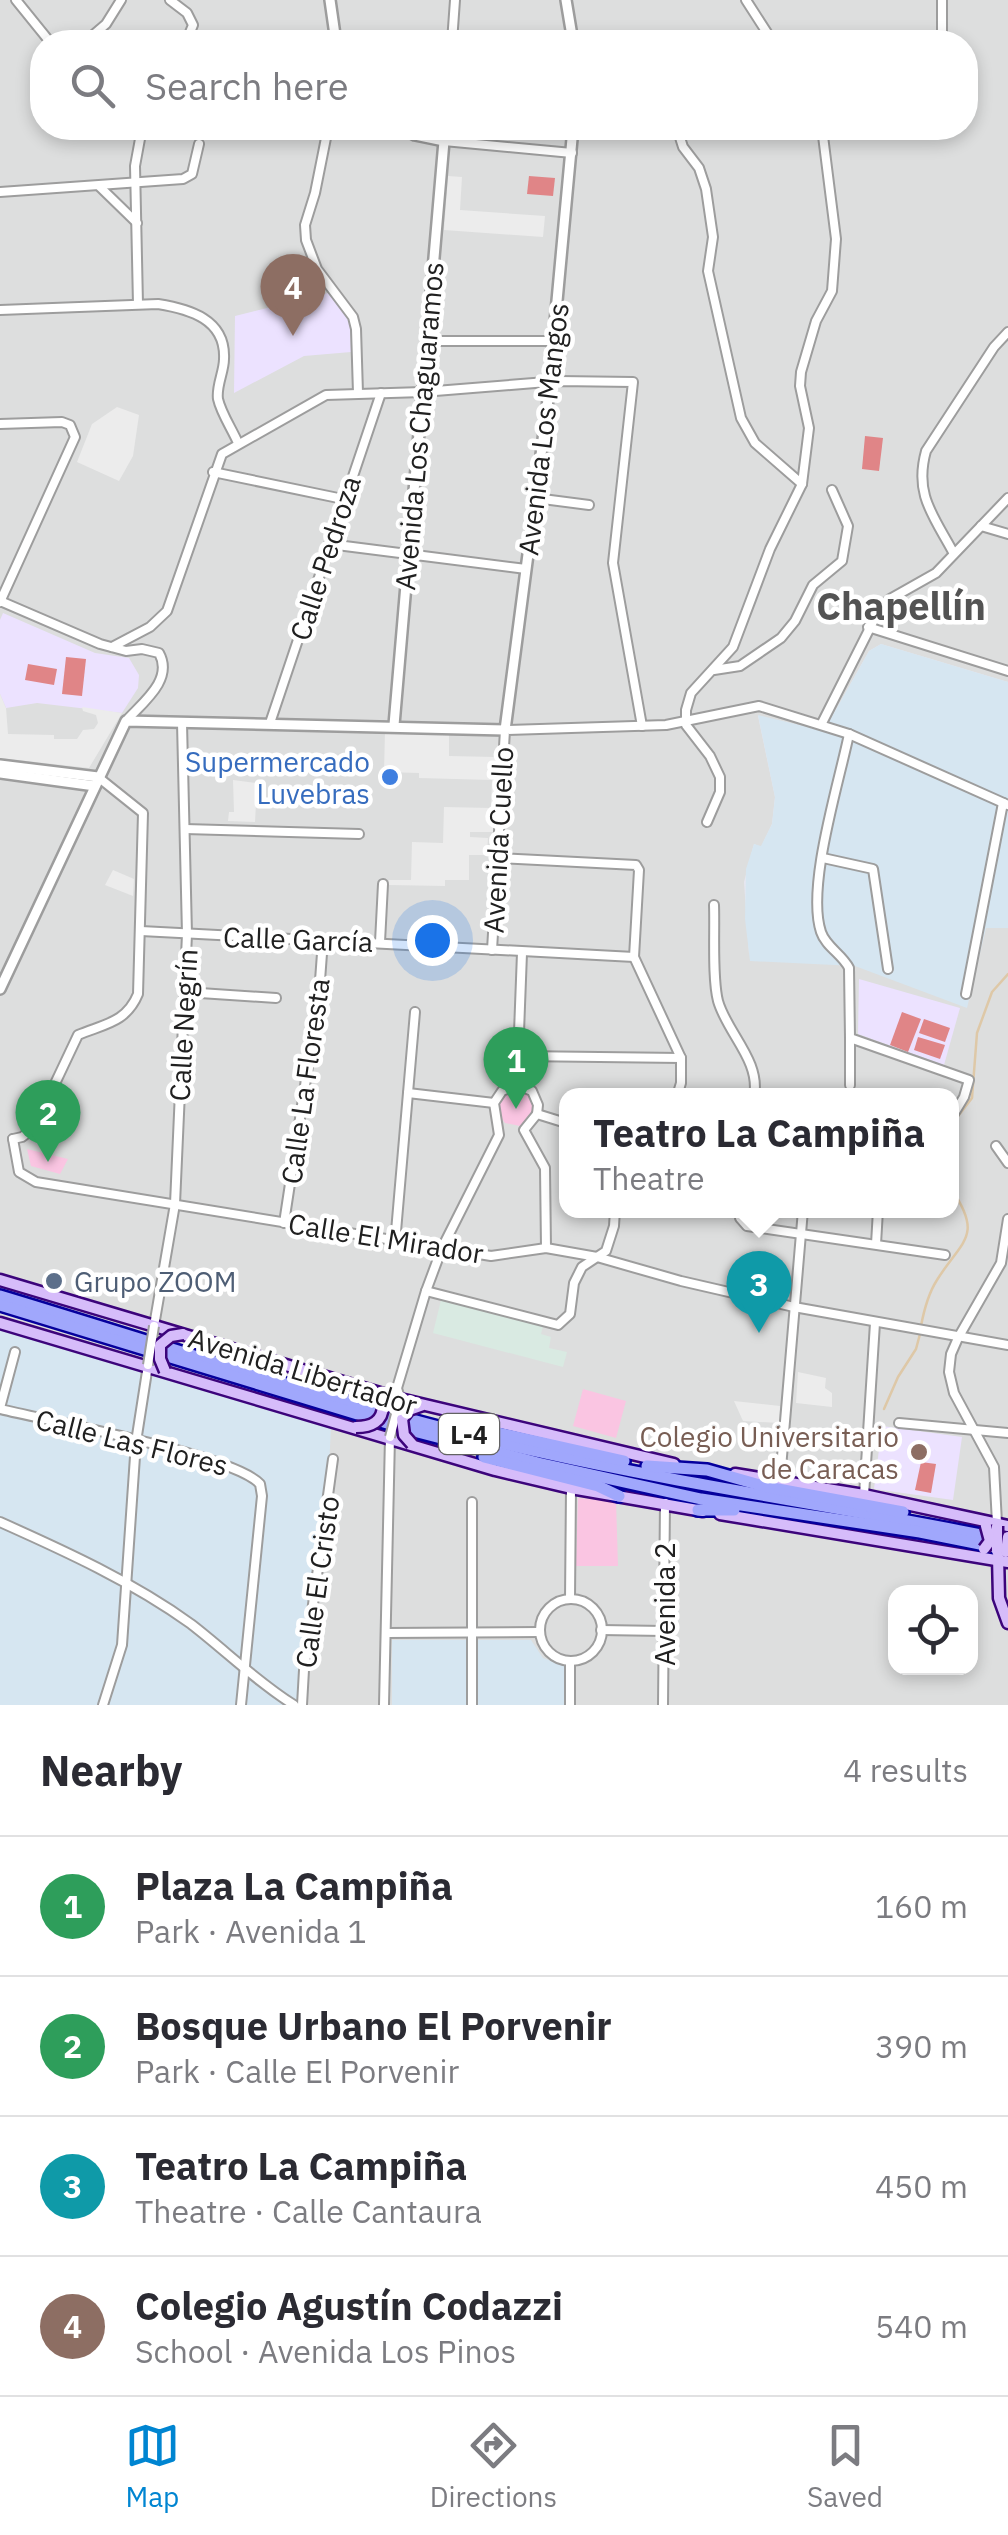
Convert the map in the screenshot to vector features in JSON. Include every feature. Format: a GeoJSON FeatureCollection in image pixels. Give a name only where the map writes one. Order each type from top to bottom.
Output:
{"type":"FeatureCollection","features":[{"type":"Feature","properties":{"kind":"main road","name":"Avenida Libertador"},"geometry":{"type":"LineString","coordinates":[[0,1280],[400,1399],[598,1448],[864,1495],[994,1524]]}},
{"type":"Feature","properties":{"kind":"main road","name":"Avenida Libertador"},"geometry":{"type":"LineString","coordinates":[[0,1296],[426,1424],[706,1486],[949,1528],[1005,1551]]}},
{"type":"Feature","properties":{"kind":"main road","name":"Avenida Libertador"},"geometry":{"type":"LineString","coordinates":[[0,1305],[410,1430],[538,1463],[702,1498],[1005,1551]]}},
{"type":"Feature","properties":{"kind":"main road","name":"Avenida Libertador"},"geometry":{"type":"LineString","coordinates":[[0,1323],[495,1470],[571,1488],[979,1553],[1005,1551]]}},
{"type":"Feature","properties":{"kind":"main road"},"geometry":{"type":"LineString","coordinates":[[165,1371],[160,1345],[170,1336],[183,1334]]}},
{"type":"Feature","properties":{"kind":"main road"},"geometry":{"type":"LineString","coordinates":[[356,1428],[372,1426],[382,1415],[384,1405],[370,1390]]}},
{"type":"Feature","properties":{"kind":"main road","name":"L-4"},"geometry":{"type":"LineString","coordinates":[[412,1444],[404,1435],[402,1420],[409,1410],[423,1405]]}},
{"type":"Feature","properties":{"kind":"main road","name":"L-4"},"geometry":{"type":"LineString","coordinates":[[426,1424],[462,1426],[656,1469],[707,1470],[767,1487],[924,1516],[949,1528]]}},
{"type":"Feature","properties":{"kind":"main road","name":"L-4"},"geometry":{"type":"LineString","coordinates":[[410,1430],[434,1442],[598,1486],[619,1496]]}},
{"type":"Feature","properties":{"kind":"main road","name":"L-4"},"geometry":{"type":"LineString","coordinates":[[698,1510],[736,1510],[963,1541]]}},
{"type":"Feature","properties":{"kind":"main road"},"geometry":{"type":"LineString","coordinates":[[994,1524],[1005,1551],[999,1598],[1008,1623]]}},
{"type":"Feature","properties":{"kind":"main road"},"geometry":{"type":"LineString","coordinates":[[979,1553],[990,1541],[994,1524]]}},
{"type":"Feature","properties":{"kind":"street"},"geometry":{"type":"LineString","coordinates":[[16,0],[40,30]]}},
{"type":"Feature","properties":{"kind":"street"},"geometry":{"type":"LineString","coordinates":[[99,30],[120,0]]}},
{"type":"Feature","properties":{"kind":"street"},"geometry":{"type":"LineString","coordinates":[[170,0],[187,13],[194,25],[192,30]]}},
{"type":"Feature","properties":{"kind":"street"},"geometry":{"type":"LineString","coordinates":[[330,0],[334,30]]}},
{"type":"Feature","properties":{"kind":"street"},"geometry":{"type":"LineString","coordinates":[[453,30],[454,0]]}},
{"type":"Feature","properties":{"kind":"street"},"geometry":{"type":"LineString","coordinates":[[566,0],[571,30]]}},
{"type":"Feature","properties":{"kind":"street"},"geometry":{"type":"LineString","coordinates":[[746,0],[765,30]]}},
{"type":"Feature","properties":{"kind":"street"},"geometry":{"type":"LineString","coordinates":[[942,0],[942,30]]}},
{"type":"Feature","properties":{"kind":"street"},"geometry":{"type":"LineString","coordinates":[[138,304],[135,182],[139,140]]}},
{"type":"Feature","properties":{"kind":"street"},"geometry":{"type":"LineString","coordinates":[[326,140],[305,226],[306,240],[317,269],[353,317],[358,394]]}},
{"type":"Feature","properties":{"kind":"street"},"geometry":{"type":"LineString","coordinates":[[429,140],[572,153]]}},
{"type":"Feature","properties":{"kind":"street","name":"Avenida Los Mangos"},"geometry":{"type":"LineString","coordinates":[[504,730],[550,382],[573,140]]}},
{"type":"Feature","properties":{"kind":"street"},"geometry":{"type":"LineString","coordinates":[[681,140],[699,168],[706,189],[712,238],[708,271],[741,418],[755,443],[802,484]]}},
{"type":"Feature","properties":{"kind":"street"},"geometry":{"type":"LineString","coordinates":[[708,822],[720,792],[720,777],[686,722],[686,710],[691,694],[733,647],[770,550],[802,484],[809,428],[800,386],[802,372],[816,320],[832,291],[836,253],[836,218],[824,140]]}},
{"type":"Feature","properties":{"kind":"street","name":"Avenida Los Chaguaramos"},"geometry":{"type":"LineString","coordinates":[[394,725],[444,142]]}},
{"type":"Feature","properties":{"kind":"street"},"geometry":{"type":"LineString","coordinates":[[0,192],[187,178],[199,144]]}},
{"type":"Feature","properties":{"kind":"street"},"geometry":{"type":"LineString","coordinates":[[99,186],[137,222]]}},
{"type":"Feature","properties":{"kind":"street"},"geometry":{"type":"LineString","coordinates":[[0,310],[138,304],[182,308],[212,323],[223,344],[218,400],[238,443]]}},
{"type":"Feature","properties":{"kind":"street"},"geometry":{"type":"LineString","coordinates":[[953,552],[923,493],[922,468],[926,452],[994,347],[1008,332]]}},
{"type":"Feature","properties":{"kind":"street"},"geometry":{"type":"LineString","coordinates":[[427,342],[554,340]]}},
{"type":"Feature","properties":{"kind":"street"},"geometry":{"type":"LineString","coordinates":[[112,646],[150,626],[167,610],[222,454],[317,397],[550,382],[633,382],[614,563],[642,726]]}},
{"type":"Feature","properties":{"kind":"street","name":"Calle Pedroza"},"geometry":{"type":"LineString","coordinates":[[270,723],[381,393]]}},
{"type":"Feature","properties":{"kind":"street"},"geometry":{"type":"LineString","coordinates":[[0,424],[62,422],[70,425],[75,437],[0,602],[100,644],[126,651],[151,649],[162,658],[157,687],[126,721],[0,989]]}},
{"type":"Feature","properties":{"kind":"street"},"geometry":{"type":"LineString","coordinates":[[213,472],[344,499]]}},
{"type":"Feature","properties":{"kind":"street"},"geometry":{"type":"LineString","coordinates":[[714,670],[740,666],[781,638],[795,621],[813,585],[842,561],[848,526],[832,490]]}},
{"type":"Feature","properties":{"kind":"street"},"geometry":{"type":"LineString","coordinates":[[535,498],[589,505]]}},
{"type":"Feature","properties":{"kind":"street"},"geometry":{"type":"LineString","coordinates":[[822,724],[868,627],[890,599],[936,573],[1008,498]]}},
{"type":"Feature","properties":{"kind":"street"},"geometry":{"type":"LineString","coordinates":[[981,526],[1008,534]]}},
{"type":"Feature","properties":{"kind":"street"},"geometry":{"type":"LineString","coordinates":[[329,544],[526,568]]}},
{"type":"Feature","properties":{"kind":"street"},"geometry":{"type":"LineString","coordinates":[[868,627],[1008,670]]}},
{"type":"Feature","properties":{"kind":"street"},"geometry":{"type":"LineString","coordinates":[[126,721],[504,730],[686,722],[750,706],[822,724],[1006,804],[966,994]]}},
{"type":"Feature","properties":{"kind":"street","name":"Calle Negrín"},"geometry":{"type":"LineString","coordinates":[[148,1365],[174,1204],[188,934],[182,723]]}},
{"type":"Feature","properties":{"kind":"street","name":"Avenida Cuello"},"geometry":{"type":"LineString","coordinates":[[492,950],[504,730]]}},
{"type":"Feature","properties":{"kind":"street"},"geometry":{"type":"LineString","coordinates":[[849,734],[818,893],[824,940],[850,968],[850,1085]]}},
{"type":"Feature","properties":{"kind":"street"},"geometry":{"type":"LineString","coordinates":[[0,764],[97,782],[142,813],[141,931],[138,994],[134,1004],[112,1024],[78,1035],[34,1128],[22,1138],[0,1132]]}},
{"type":"Feature","properties":{"kind":"street"},"geometry":{"type":"LineString","coordinates":[[0,774],[97,782]]}},
{"type":"Feature","properties":{"kind":"street"},"geometry":{"type":"LineString","coordinates":[[185,829],[359,834]]}},
{"type":"Feature","properties":{"kind":"street"},"geometry":{"type":"LineString","coordinates":[[497,858],[636,865],[639,870],[634,957],[681,1058],[680,1088]]}},
{"type":"Feature","properties":{"kind":"street"},"geometry":{"type":"LineString","coordinates":[[823,858],[873,870],[888,969]]}},
{"type":"Feature","properties":{"kind":"street"},"geometry":{"type":"LineString","coordinates":[[380,942],[383,884]]}},
{"type":"Feature","properties":{"kind":"street"},"geometry":{"type":"LineString","coordinates":[[714,905],[718,1000],[751,1066],[755,1088]]}},
{"type":"Feature","properties":{"kind":"street","name":"Calle García"},"geometry":{"type":"LineString","coordinates":[[141,931],[634,957]]}},
{"type":"Feature","properties":{"kind":"street","name":"Calle La Floresta"},"geometry":{"type":"LineString","coordinates":[[284,1223],[319,994],[323,940]]}},
{"type":"Feature","properties":{"kind":"street"},"geometry":{"type":"LineString","coordinates":[[517,1084],[522,953]]}},
{"type":"Feature","properties":{"kind":"street"},"geometry":{"type":"LineString","coordinates":[[184,992],[276,998]]}},
{"type":"Feature","properties":{"kind":"street"},"geometry":{"type":"LineString","coordinates":[[395,1242],[415,1012]]}},
{"type":"Feature","properties":{"kind":"street"},"geometry":{"type":"LineString","coordinates":[[850,1038],[968,1080],[959,1104]]}},
{"type":"Feature","properties":{"kind":"street"},"geometry":{"type":"LineString","coordinates":[[518,1056],[681,1058]]}},
{"type":"Feature","properties":{"kind":"street"},"geometry":{"type":"LineString","coordinates":[[384,1705],[390,1437],[400,1399],[398,1388],[442,1248],[499,1135],[494,1104],[502,1091],[517,1084]]}},
{"type":"Feature","properties":{"kind":"street"},"geometry":{"type":"LineString","coordinates":[[517,1084],[532,1091],[538,1105],[538,1114],[524,1130],[545,1168],[546,1248]]}},
{"type":"Feature","properties":{"kind":"street"},"geometry":{"type":"LineString","coordinates":[[408,1093],[494,1104]]}},
{"type":"Feature","properties":{"kind":"street"},"geometry":{"type":"LineString","coordinates":[[538,1114],[559,1121]]}},
{"type":"Feature","properties":{"kind":"street","name":"Calle El Mirador"},"geometry":{"type":"LineString","coordinates":[[12,1138],[15,1164],[30,1180],[491,1256],[546,1248],[597,1257],[794,1308],[1008,1345]]}},
{"type":"Feature","properties":{"kind":"street"},"geometry":{"type":"LineString","coordinates":[[996,1146],[1008,1163]]}},
{"type":"Feature","properties":{"kind":"street"},"geometry":{"type":"LineString","coordinates":[[426,1291],[558,1324],[570,1314],[574,1283],[582,1267],[606,1251],[614,1218]]}},
{"type":"Feature","properties":{"kind":"street"},"geometry":{"type":"LineString","coordinates":[[740,1218],[746,1226],[800,1236],[946,1255]]}},
{"type":"Feature","properties":{"kind":"street"},"geometry":{"type":"LineString","coordinates":[[780,1480],[802,1218]]}},
{"type":"Feature","properties":{"kind":"street"},"geometry":{"type":"LineString","coordinates":[[876,1244],[878,1218]]}},
{"type":"Feature","properties":{"kind":"street"},"geometry":{"type":"LineString","coordinates":[[994,1524],[994,1467],[951,1384],[951,1354],[1005,1264],[1008,1219]]}},
{"type":"Feature","properties":{"kind":"street"},"geometry":{"type":"LineString","coordinates":[[864,1495],[875,1324]]}},
{"type":"Feature","properties":{"kind":"street"},"geometry":{"type":"LineString","coordinates":[[0,1409],[16,1352]]}},
{"type":"Feature","properties":{"kind":"street"},"geometry":{"type":"LineString","coordinates":[[103,1705],[122,1646],[136,1442],[148,1365]]}},
{"type":"Feature","properties":{"kind":"street","name":"Calle Las Flores"},"geometry":{"type":"LineString","coordinates":[[0,1409],[174,1450],[240,1470],[260,1484],[245,1670]]}},
{"type":"Feature","properties":{"kind":"street"},"geometry":{"type":"LineString","coordinates":[[899,1423],[1008,1434]]}},
{"type":"Feature","properties":{"kind":"street","name":"Calle El Cristo"},"geometry":{"type":"LineString","coordinates":[[302,1705],[333,1459]]}},
{"type":"Feature","properties":{"kind":"street"},"geometry":{"type":"LineString","coordinates":[[570,1599],[571,1488]]}},
{"type":"Feature","properties":{"kind":"street"},"geometry":{"type":"LineString","coordinates":[[472,1502],[472,1705]]}},
{"type":"Feature","properties":{"kind":"street","name":"Avenida 2"},"geometry":{"type":"LineString","coordinates":[[663,1705],[665,1502]]}},
{"type":"Feature","properties":{"kind":"street"},"geometry":{"type":"LineString","coordinates":[[0,1522],[128,1585],[191,1625],[294,1705]]}},
{"type":"Feature","properties":{"kind":"street"},"geometry":{"type":"LineString","coordinates":[[570,1599],[592,1608],[602,1630],[592,1652],[570,1661],[549,1652],[540,1632],[551,1606],[570,1599]]}},
{"type":"Feature","properties":{"kind":"street"},"geometry":{"type":"LineString","coordinates":[[602,1630],[664,1631]]}},
{"type":"Feature","properties":{"kind":"street"},"geometry":{"type":"LineString","coordinates":[[386,1633],[540,1632]]}},
{"type":"Feature","properties":{"kind":"street"},"geometry":{"type":"LineString","coordinates":[[570,1661],[570,1705]]}},
{"type":"Feature","properties":{"kind":"street"},"geometry":{"type":"LineString","coordinates":[[241,1705],[245,1670]]}},
{"type":"Feature","properties":{"kind":"shaded area"},"geometry":{"type":"Polygon","coordinates":[[[0,0],[1008,0],[1008,682],[881,644],[869,651],[824,731],[758,716],[775,797],[772,824],[761,847],[754,844],[744,882],[749,953],[978,960],[986,927],[1008,928],[1008,1705],[66,1705],[0,1668],[0,0]]]}},
{"type":"Feature","properties":{"kind":"shaded area"},"geometry":{"type":"Polygon","coordinates":[[[448,176],[462,177],[460,210],[545,216],[543,237],[444,230],[448,176]]]}},
{"type":"Feature","properties":{"kind":"shaded area"},"geometry":{"type":"Polygon","coordinates":[[[529,176],[555,178],[553,196],[527,194],[529,176]]]}},
{"type":"Feature","properties":{"kind":"shaded area"},"geometry":{"type":"Polygon","coordinates":[[[328,293],[350,321],[351,352],[304,356],[234,393],[235,316],[328,293]]]}},
{"type":"Feature","properties":{"kind":"shaded area"},"geometry":{"type":"Polygon","coordinates":[[[117,407],[139,415],[133,456],[119,481],[77,462],[92,424],[117,407]]]}},
{"type":"Feature","properties":{"kind":"shaded area"},"geometry":{"type":"Polygon","coordinates":[[[865,436],[883,438],[879,471],[862,469],[865,436]]]}},
{"type":"Feature","properties":{"kind":"shaded area"},"geometry":{"type":"Polygon","coordinates":[[[3,613],[95,653],[129,658],[139,675],[138,688],[122,713],[37,703],[6,708],[0,694],[3,613]]]}},
{"type":"Feature","properties":{"kind":"shaded area"},"geometry":{"type":"Polygon","coordinates":[[[881,644],[1008,682],[1008,928],[986,928],[967,1008],[855,966],[750,961],[745,919],[746,869],[754,844],[761,846],[772,824],[775,797],[758,715],[824,731],[869,651],[881,644]]]}},
{"type":"Feature","properties":{"kind":"shaded area"},"geometry":{"type":"Polygon","coordinates":[[[66,657],[86,659],[82,696],[62,694],[66,657]]]}},
{"type":"Feature","properties":{"kind":"shaded area"},"geometry":{"type":"Polygon","coordinates":[[[28,664],[57,669],[54,685],[25,680],[28,664]]]}},
{"type":"Feature","properties":{"kind":"shaded area"},"geometry":{"type":"Polygon","coordinates":[[[0,694],[6,708],[8,734],[77,739],[83,730],[94,729],[98,723],[96,715],[82,707],[122,713],[89,768],[0,758],[0,694]]]}},
{"type":"Feature","properties":{"kind":"shaded area"},"geometry":{"type":"Polygon","coordinates":[[[385,731],[449,733],[449,756],[495,757],[494,832],[470,832],[470,837],[488,838],[487,855],[469,855],[469,880],[445,880],[445,886],[389,885],[389,880],[411,880],[412,842],[443,843],[444,807],[491,808],[492,780],[419,778],[419,773],[384,772],[385,731]]]}},
{"type":"Feature","properties":{"kind":"shaded area"},"geometry":{"type":"Polygon","coordinates":[[[233,780],[257,783],[255,822],[228,821],[229,812],[234,812],[233,780]]]}},
{"type":"Feature","properties":{"kind":"shaded area"},"geometry":{"type":"Polygon","coordinates":[[[113,870],[134,879],[133,896],[105,885],[113,870]]]}},
{"type":"Feature","properties":{"kind":"shaded area"},"geometry":{"type":"Polygon","coordinates":[[[859,979],[960,1008],[944,1065],[858,1034],[859,979]]]}},
{"type":"Feature","properties":{"kind":"shaded area"},"geometry":{"type":"Polygon","coordinates":[[[902,1012],[921,1019],[908,1052],[890,1045],[902,1012]]]}},
{"type":"Feature","properties":{"kind":"shaded area"},"geometry":{"type":"Polygon","coordinates":[[[924,1019],[950,1028],[945,1042],[919,1033],[924,1019]]]}},
{"type":"Feature","properties":{"kind":"shaded area"},"geometry":{"type":"Polygon","coordinates":[[[918,1037],[945,1045],[940,1059],[914,1050],[918,1037]]]}},
{"type":"Feature","properties":{"kind":"shaded area"},"geometry":{"type":"Polygon","coordinates":[[[512,1090],[524,1091],[533,1100],[534,1112],[520,1126],[505,1123],[498,1113],[502,1096],[512,1090]]]}},
{"type":"Feature","properties":{"kind":"shaded area"},"geometry":{"type":"Polygon","coordinates":[[[27,1149],[68,1159],[60,1174],[31,1166],[27,1149]]]}},
{"type":"Feature","properties":{"kind":"shaded area"},"geometry":{"type":"Polygon","coordinates":[[[441,1300],[543,1326],[541,1334],[551,1337],[549,1348],[567,1352],[563,1367],[433,1333],[441,1300]]]}},
{"type":"Feature","properties":{"kind":"shaded area"},"geometry":{"type":"Polygon","coordinates":[[[0,1328],[331,1428],[296,1705],[0,1705],[0,1328]]]}},
{"type":"Feature","properties":{"kind":"shaded area"},"geometry":{"type":"Polygon","coordinates":[[[798,1372],[826,1378],[825,1388],[832,1393],[832,1407],[796,1403],[798,1372]]]}},
{"type":"Feature","properties":{"kind":"shaded area"},"geometry":{"type":"Polygon","coordinates":[[[583,1389],[626,1401],[616,1438],[573,1426],[583,1389]]]}},
{"type":"Feature","properties":{"kind":"shaded area"},"geometry":{"type":"Polygon","coordinates":[[[734,1401],[780,1406],[779,1423],[743,1421],[734,1401]]]}},
{"type":"Feature","properties":{"kind":"shaded area","name":"Colegio Universitario de Caracas"},"geometry":{"type":"Polygon","coordinates":[[[882,1426],[962,1437],[953,1500],[874,1489],[882,1426]]]}},
{"type":"Feature","properties":{"kind":"shaded area"},"geometry":{"type":"Polygon","coordinates":[[[921,1462],[936,1464],[931,1493],[915,1490],[921,1462]]]}},
{"type":"Feature","properties":{"kind":"shaded area"},"geometry":{"type":"Polygon","coordinates":[[[578,1498],[616,1501],[618,1566],[576,1566],[578,1498]]]}},
{"type":"Feature","properties":{"kind":"shaded area"},"geometry":{"type":"Polygon","coordinates":[[[392,1640],[531,1640],[543,1658],[565,1666],[564,1705],[392,1705],[392,1640]]]}},
{"type":"Feature","properties":{"kind":"waterway"},"geometry":{"type":"LineString","coordinates":[[959,1115],[972,1098],[977,1033],[992,992],[1008,974]]}},
{"type":"Feature","properties":{"kind":"waterway"},"geometry":{"type":"LineString","coordinates":[[921,1326],[931,1291],[966,1238],[967,1218],[959,1201]]}},
{"type":"Feature","properties":{"kind":"waterway"},"geometry":{"type":"LineString","coordinates":[[884,1409],[920,1334]]}},
{"type":"Feature","properties":{"kind":"place","name":"Colegio Agustín Codazzi"},"geometry":{"type":"Point","coordinates":[293,336]}},
{"type":"Feature","properties":{"kind":"place","name":"Supermercado Luvebras"},"geometry":{"type":"Point","coordinates":[390,777]}},
{"type":"Feature","properties":{"kind":"place","name":"Plaza La Campiña"},"geometry":{"type":"Point","coordinates":[516,1109]}},
{"type":"Feature","properties":{"kind":"place","name":"Bosque Urbano El Porvenir"},"geometry":{"type":"Point","coordinates":[48,1162]}},
{"type":"Feature","properties":{"kind":"place","name":"Grupo ZOOM"},"geometry":{"type":"Point","coordinates":[54,1281]}},
{"type":"Feature","properties":{"kind":"place","name":"Teatro La Campiña"},"geometry":{"type":"Point","coordinates":[759,1333]}},
{"type":"Feature","properties":{"kind":"place","name":"Colegio Universitario de Caracas"},"geometry":{"type":"Point","coordinates":[919,1452]}},
{"type":"Feature","properties":{"kind":"district","name":"Chapellín"},"geometry":{"type":"Point","coordinates":[901,605]}}]}
